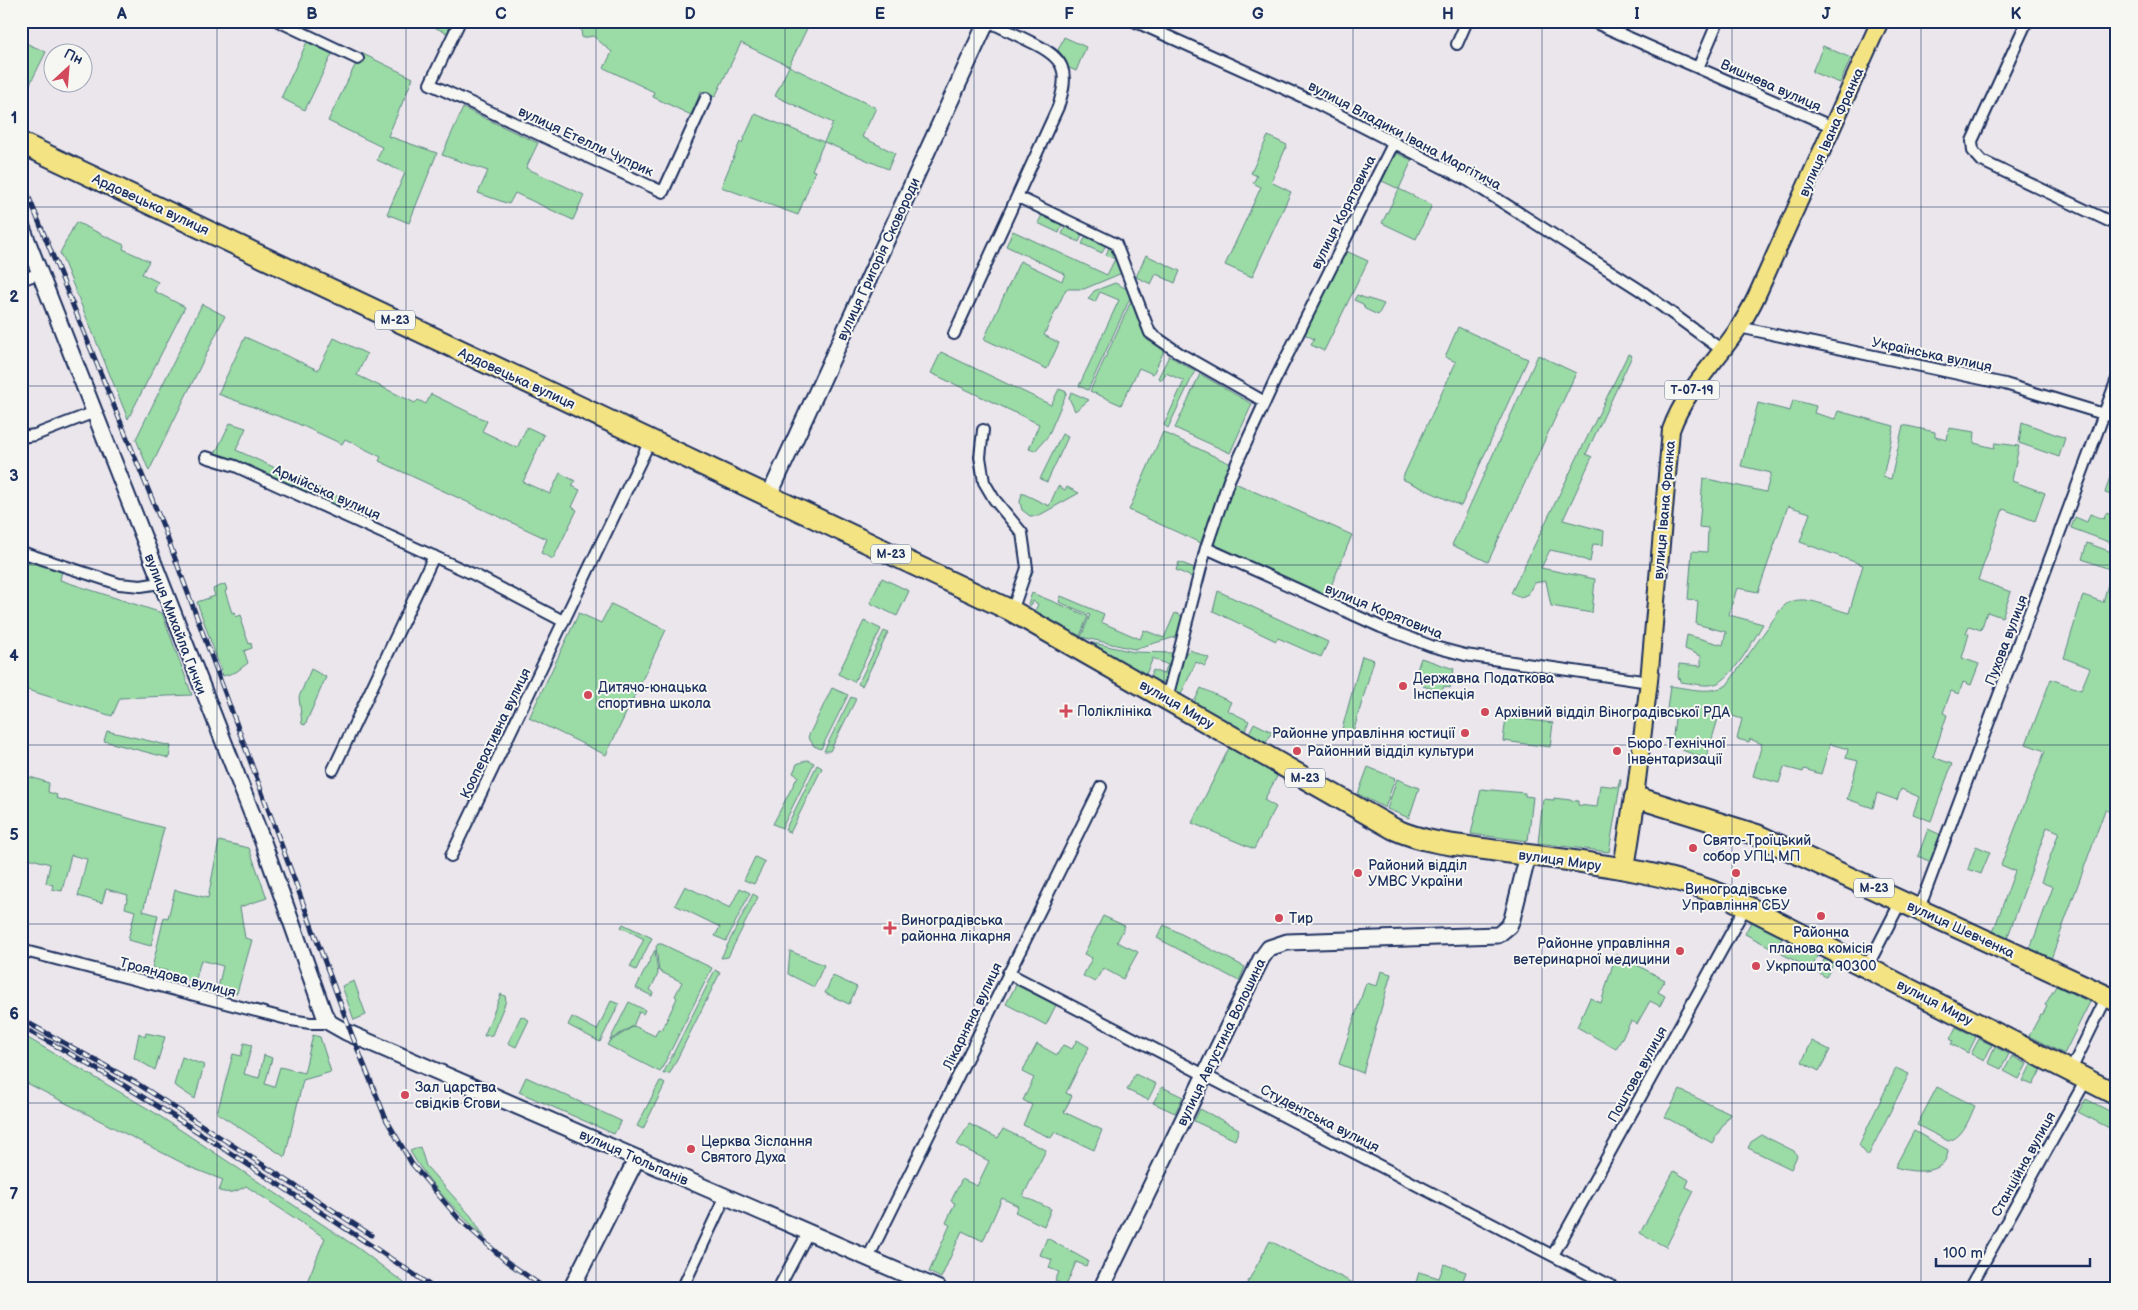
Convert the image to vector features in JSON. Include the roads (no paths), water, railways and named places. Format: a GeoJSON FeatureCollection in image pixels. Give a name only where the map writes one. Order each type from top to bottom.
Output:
{"type":"FeatureCollection","features":[{"type":"Feature","properties":{"kind":"highway","name":"Ардовецька вулиця"},"geometry":{"type":"LineString","coordinates":[[21,143],[1012,612]]}},
{"type":"Feature","properties":{"kind":"highway","name":"вулиця Миру"},"geometry":{"type":"LineString","coordinates":[[1012,612],[1167,698],[1368,815],[1403,833],[1446,844],[1624,868],[1692,884],[1746,906],[2117,1095]]}},
{"type":"Feature","properties":{"kind":"highway","name":"вулиця Шевченка"},"geometry":{"type":"LineString","coordinates":[[1635,797],[1757,835],[2112,999]]}},
{"type":"Feature","properties":{"kind":"highway","name":"вулиця Івана Франка"},"geometry":{"type":"LineString","coordinates":[[1624,868],[1635,797]]}},
{"type":"Feature","properties":{"kind":"main road","name":"вулиця Івана Франка"},"geometry":{"type":"LineString","coordinates":[[1635,797],[1649,682],[1671,430],[1675,418],[1688,395],[1739,326],[1757,295],[1834,128],[1880,21]]}},
{"type":"Feature","properties":{"kind":"street"},"geometry":{"type":"LineString","coordinates":[[278,21],[293,24],[358,59]]}},
{"type":"Feature","properties":{"kind":"street","name":"вулиця Етелли Чуприк"},"geometry":{"type":"LineString","coordinates":[[460,21],[430,84],[663,192],[706,98]]}},
{"type":"Feature","properties":{"kind":"street"},"geometry":{"type":"LineString","coordinates":[[954,334],[1058,107],[1064,84],[1062,66],[1053,53],[987,21]]}},
{"type":"Feature","properties":{"kind":"street","name":"вулиця Григорія Сковороди"},"geometry":{"type":"LineString","coordinates":[[769,496],[987,21]]}},
{"type":"Feature","properties":{"kind":"street","name":"вулиця Владики Івана Маргітича"},"geometry":{"type":"LineString","coordinates":[[1134,21],[1270,81],[1394,142],[1469,182],[1640,290],[1722,350]]}},
{"type":"Feature","properties":{"kind":"street"},"geometry":{"type":"LineString","coordinates":[[1457,44],[1467,21]]}},
{"type":"Feature","properties":{"kind":"street","name":"Вишнева вулиця"},"geometry":{"type":"LineString","coordinates":[[1591,21],[1834,128]]}},
{"type":"Feature","properties":{"kind":"street","name":"Вишнева вулиця"},"geometry":{"type":"LineString","coordinates":[[1698,68],[1718,21]]}},
{"type":"Feature","properties":{"kind":"street"},"geometry":{"type":"LineString","coordinates":[[2027,21],[1972,141],[1973,152],[1982,161],[2117,226]]}},
{"type":"Feature","properties":{"kind":"street","name":"вулиця Корятовича"},"geometry":{"type":"LineString","coordinates":[[1167,698],[1206,548],[1229,480],[1264,402],[1394,142]]}},
{"type":"Feature","properties":{"kind":"street"},"geometry":{"type":"LineString","coordinates":[[1018,196],[1116,244],[1148,330],[1152,335],[1264,402]]}},
{"type":"Feature","properties":{"kind":"street","name":"вулиця Михайла Гички"},"geometry":{"type":"LineString","coordinates":[[21,225],[263,842],[324,1014],[330,1023]]}},
{"type":"Feature","properties":{"kind":"street"},"geometry":{"type":"LineString","coordinates":[[21,280],[40,273]]}},
{"type":"Feature","properties":{"kind":"street","name":"Українська вулиця"},"geometry":{"type":"LineString","coordinates":[[1739,326],[2005,384],[2117,418]]}},
{"type":"Feature","properties":{"kind":"street","name":"Пухова вулиця"},"geometry":{"type":"LineString","coordinates":[[1919,909],[2077,490],[2102,414],[2117,379]]}},
{"type":"Feature","properties":{"kind":"street"},"geometry":{"type":"LineString","coordinates":[[21,438],[95,412]]}},
{"type":"Feature","properties":{"kind":"street"},"geometry":{"type":"LineString","coordinates":[[983,430],[980,457],[984,482],[994,499],[1022,533],[1027,568],[1012,612]]}},
{"type":"Feature","properties":{"kind":"street","name":"Кооперативна вулиця"},"geometry":{"type":"LineString","coordinates":[[451,856],[650,441]]}},
{"type":"Feature","properties":{"kind":"street","name":"Армійська вулиця"},"geometry":{"type":"LineString","coordinates":[[206,457],[241,468],[434,556],[475,575],[563,622]]}},
{"type":"Feature","properties":{"kind":"street","name":"вулиця Корятовича"},"geometry":{"type":"LineString","coordinates":[[1206,548],[1381,628],[1431,646],[1465,655],[1649,682]]}},
{"type":"Feature","properties":{"kind":"street"},"geometry":{"type":"LineString","coordinates":[[21,552],[119,584],[141,586],[160,583]]}},
{"type":"Feature","properties":{"kind":"street"},"geometry":{"type":"LineString","coordinates":[[333,770],[434,556]]}},
{"type":"Feature","properties":{"kind":"street","name":"Лікарняна вулиця"},"geometry":{"type":"LineString","coordinates":[[868,1258],[1101,787]]}},
{"type":"Feature","properties":{"kind":"street","name":"вулиця Августина Волошина"},"geometry":{"type":"LineString","coordinates":[[1101,1289],[1260,959],[1269,948],[1287,942],[1498,935],[1509,926],[1512,919],[1528,855]]}},
{"type":"Feature","properties":{"kind":"street"},"geometry":{"type":"LineString","coordinates":[[1867,967],[1901,901]]}},
{"type":"Feature","properties":{"kind":"street","name":"Поштова вулиця"},"geometry":{"type":"LineString","coordinates":[[1553,1254],[1746,906]]}},
{"type":"Feature","properties":{"kind":"street","name":"Трояндова вулиця"},"geometry":{"type":"LineString","coordinates":[[21,950],[291,1020],[310,1023],[330,1023]]}},
{"type":"Feature","properties":{"kind":"street","name":"Студентська вулиця"},"geometry":{"type":"LineString","coordinates":[[1008,973],[1553,1254],[1617,1289]]}},
{"type":"Feature","properties":{"kind":"street","name":"Станційна вулиця"},"geometry":{"type":"LineString","coordinates":[[1969,1289],[2078,1076],[2112,999]]}},
{"type":"Feature","properties":{"kind":"street","name":"вулиця Тюльпанів"},"geometry":{"type":"LineString","coordinates":[[330,1023],[346,1032],[939,1289]]}},
{"type":"Feature","properties":{"kind":"street"},"geometry":{"type":"LineString","coordinates":[[571,1289],[637,1158]]}},
{"type":"Feature","properties":{"kind":"street"},"geometry":{"type":"LineString","coordinates":[[682,1289],[725,1197]]}},
{"type":"Feature","properties":{"kind":"street"},"geometry":{"type":"LineString","coordinates":[[778,1289],[808,1232]]}},
{"type":"Feature","properties":{"kind":"railway"},"geometry":{"type":"LineString","coordinates":[[21,178],[163,526],[352,1035],[386,1119],[412,1164],[459,1219],[506,1261],[546,1289]]}},
{"type":"Feature","properties":{"kind":"railway"},"geometry":{"type":"LineString","coordinates":[[21,1019],[138,1084],[371,1235]]}},
{"type":"Feature","properties":{"kind":"railway"},"geometry":{"type":"LineString","coordinates":[[21,1027],[83,1061],[173,1116],[435,1289]]}},
{"type":"Feature","properties":{"kind":"place","name":"Державна Податкова Інспекція"},"geometry":{"type":"Point","coordinates":[1403,686]}},
{"type":"Feature","properties":{"kind":"place","name":"Дитячо-юнацька спортивна школа"},"geometry":{"type":"Point","coordinates":[588,695]}},
{"type":"Feature","properties":{"kind":"place","name":"Поліклініка"},"geometry":{"type":"Point","coordinates":[1066,711]}},
{"type":"Feature","properties":{"kind":"place","name":"Архівний відділ Віноградівської РДА"},"geometry":{"type":"Point","coordinates":[1485,712]}},
{"type":"Feature","properties":{"kind":"place","name":"Районне управління юстиції"},"geometry":{"type":"Point","coordinates":[1465,733]}},
{"type":"Feature","properties":{"kind":"place","name":"Районний відділ культури"},"geometry":{"type":"Point","coordinates":[1297,751]}},
{"type":"Feature","properties":{"kind":"place","name":"Бюро Технічної Інвентаризації"},"geometry":{"type":"Point","coordinates":[1617,751]}},
{"type":"Feature","properties":{"kind":"place","name":"Свято-Троїцький собор УПЦ МП"},"geometry":{"type":"Point","coordinates":[1693,848]}},
{"type":"Feature","properties":{"kind":"place","name":"Районий відділ УМВС України"},"geometry":{"type":"Point","coordinates":[1358,873]}},
{"type":"Feature","properties":{"kind":"place","name":"Виноградівське Управління СБУ"},"geometry":{"type":"Point","coordinates":[1736,873]}},
{"type":"Feature","properties":{"kind":"place","name":"Районна планова комісія"},"geometry":{"type":"Point","coordinates":[1821,916]}},
{"type":"Feature","properties":{"kind":"place","name":"Тир"},"geometry":{"type":"Point","coordinates":[1279,918]}},
{"type":"Feature","properties":{"kind":"place","name":"Виноградівська районна лікарня"},"geometry":{"type":"Point","coordinates":[890,928]}},
{"type":"Feature","properties":{"kind":"place","name":"Районне управління ветеринарної медицини"},"geometry":{"type":"Point","coordinates":[1680,951]}},
{"type":"Feature","properties":{"kind":"place","name":"Укрпошта 90300"},"geometry":{"type":"Point","coordinates":[1756,966]}},
{"type":"Feature","properties":{"kind":"place","name":"Зал царства свідків Єгови"},"geometry":{"type":"Point","coordinates":[405,1095]}},
{"type":"Feature","properties":{"kind":"place","name":"Церква Зіслання Святого Духа"},"geometry":{"type":"Point","coordinates":[691,1149]}}]}
